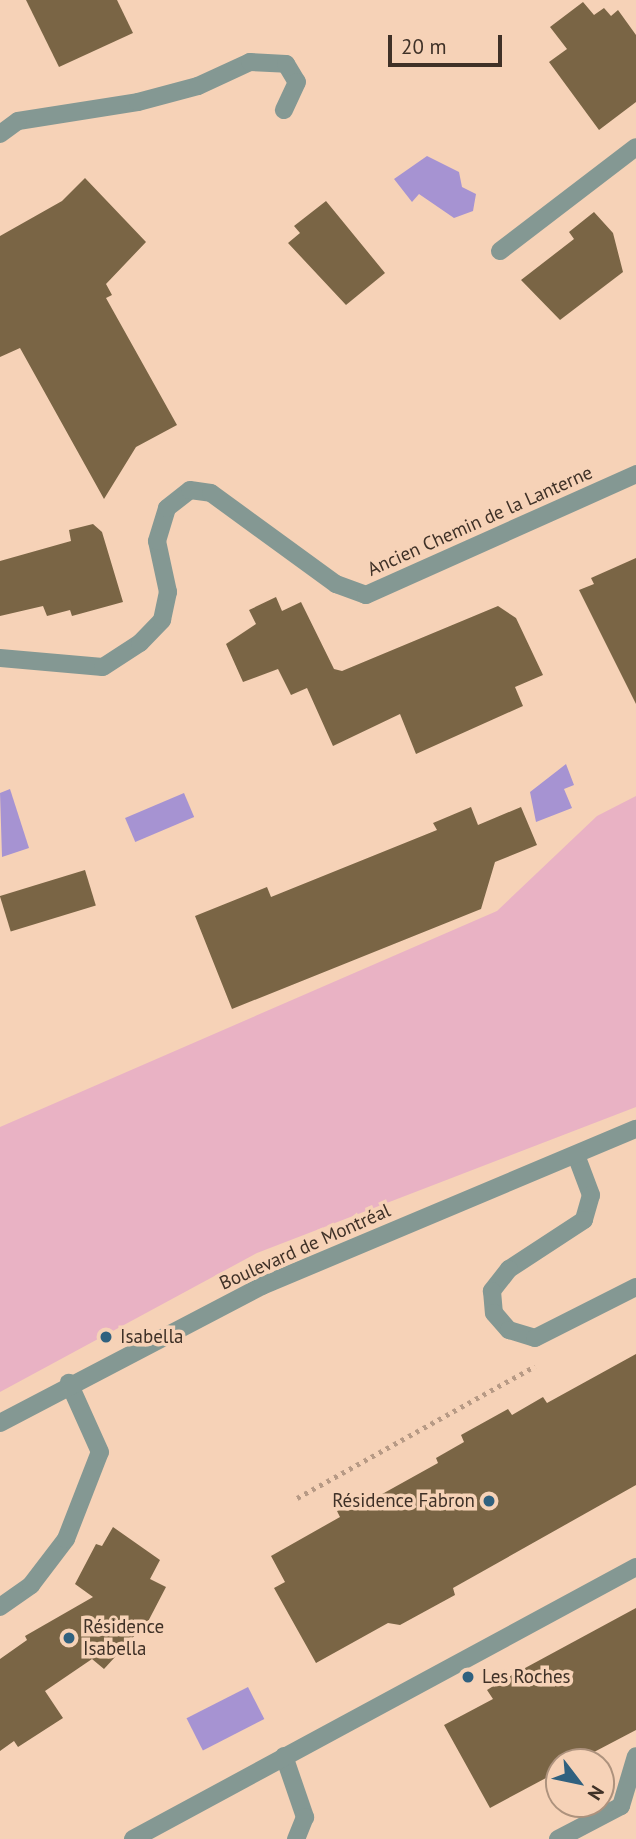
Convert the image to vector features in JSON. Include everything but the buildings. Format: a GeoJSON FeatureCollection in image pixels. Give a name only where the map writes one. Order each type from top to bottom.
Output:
{"type":"FeatureCollection","features":[{"type":"Feature","properties":{"kind":"street"},"geometry":{"type":"LineString","coordinates":[[0,134],[18,121],[138,102],[198,86],[250,62],[286,64],[297,82],[284,110]]}},
{"type":"Feature","properties":{"kind":"street"},"geometry":{"type":"LineString","coordinates":[[500,251],[636,147]]}},
{"type":"Feature","properties":{"kind":"street","name":"Ancien Chemin de la Lanterne"},"geometry":{"type":"LineString","coordinates":[[0,658],[103,667],[140,643],[162,620],[168,592],[157,541],[167,508],[190,490],[211,493],[336,584],[366,595],[636,474]]}},
{"type":"Feature","properties":{"kind":"street","name":"Boulevard de Montréal"},"geometry":{"type":"LineString","coordinates":[[0,1423],[69,1383],[262,1286],[636,1129]]}},
{"type":"Feature","properties":{"kind":"street"},"geometry":{"type":"LineString","coordinates":[[576,1155],[591,1195],[584,1220],[509,1269],[492,1291],[494,1313],[509,1330],[535,1338],[636,1287]]}},
{"type":"Feature","properties":{"kind":"street"},"geometry":{"type":"LineString","coordinates":[[0,1607],[31,1585],[65,1539],[100,1452],[69,1383]]}},
{"type":"Feature","properties":{"kind":"street"},"geometry":{"type":"LineString","coordinates":[[133,1839],[636,1567]]}},
{"type":"Feature","properties":{"kind":"street"},"geometry":{"type":"LineString","coordinates":[[284,1756],[298,1783],[305,1817],[296,1839]]}},
{"type":"Feature","properties":{"kind":"street"},"geometry":{"type":"LineString","coordinates":[[558,1839],[621,1806],[636,1756]]}},
{"type":"Feature","properties":{"kind":"path"},"geometry":{"type":"LineString","coordinates":[[298,1498],[549,1358]]}},
{"type":"Feature","properties":{"kind":"shaded area"},"geometry":{"type":"Polygon","coordinates":[[[427,156],[459,172],[462,187],[476,194],[473,211],[454,218],[419,194],[412,202],[394,179],[427,156]]]}},
{"type":"Feature","properties":{"kind":"shaded area"},"geometry":{"type":"Polygon","coordinates":[[[566,764],[574,785],[564,789],[572,808],[536,822],[530,792],[566,764]]]}},
{"type":"Feature","properties":{"kind":"shaded area"},"geometry":{"type":"Polygon","coordinates":[[[10,789],[29,848],[2,857],[0,793],[10,789]]]}},
{"type":"Feature","properties":{"kind":"shaded area"},"geometry":{"type":"Polygon","coordinates":[[[184,793],[194,817],[135,842],[125,818],[184,793]]]}},
{"type":"Feature","properties":{"kind":"shaded area"},"geometry":{"type":"Polygon","coordinates":[[[636,796],[636,1107],[257,1253],[0,1392],[0,1127],[497,911],[597,816],[636,796]]]}},
{"type":"Feature","properties":{"kind":"shaded area"},"geometry":{"type":"Polygon","coordinates":[[[248,1687],[264,1719],[203,1750],[187,1718],[248,1687]]]}},
{"type":"Feature","properties":{"kind":"place","name":"Isabella"},"geometry":{"type":"Point","coordinates":[106,1337]}},
{"type":"Feature","properties":{"kind":"place","name":"Résidence Fabron"},"geometry":{"type":"Point","coordinates":[489,1501]}},
{"type":"Feature","properties":{"kind":"place","name":"Résidence Isabella"},"geometry":{"type":"Point","coordinates":[69,1638]}},
{"type":"Feature","properties":{"kind":"place","name":"Les Roches"},"geometry":{"type":"Point","coordinates":[468,1677]}}]}
